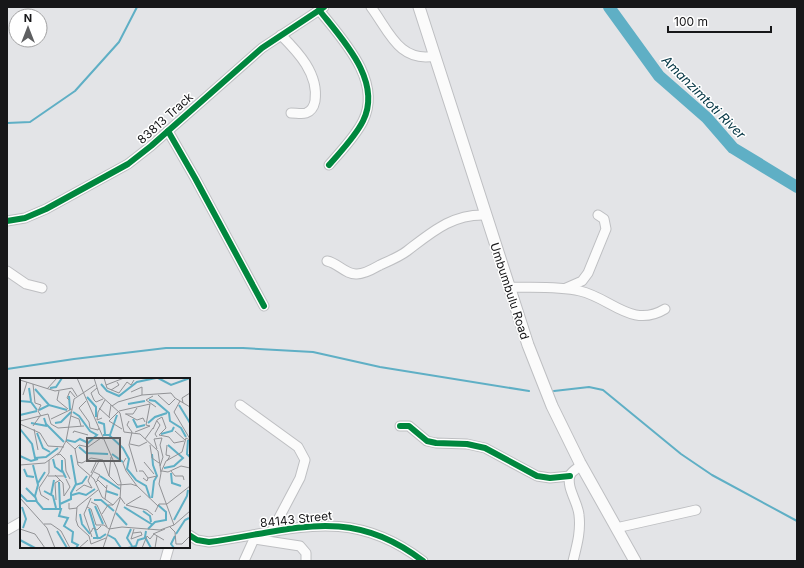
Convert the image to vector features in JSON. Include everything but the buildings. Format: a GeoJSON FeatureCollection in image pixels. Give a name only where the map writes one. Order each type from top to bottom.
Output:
{"type":"FeatureCollection","features":[{"type":"Feature","properties":{"kind":"main road","name":"Umbumbulu Road"},"geometry":{"type":"LineString","coordinates":[[419,7],[528,345],[552,406],[581,465],[635,561]]}},
{"type":"Feature","properties":{"kind":"street"},"geometry":{"type":"LineString","coordinates":[[371,7],[398,45],[405,52],[419,57],[435,56]]}},
{"type":"Feature","properties":{"kind":"street"},"geometry":{"type":"LineString","coordinates":[[321,8],[356,59],[363,73],[368,95],[366,114],[363,122],[329,165]]}},
{"type":"Feature","properties":{"kind":"street","name":"83813 Track"},"geometry":{"type":"LineString","coordinates":[[7,221],[25,218],[35,214],[106,177],[140,156],[232,72],[281,35],[321,8]]}},
{"type":"Feature","properties":{"kind":"street"},"geometry":{"type":"LineString","coordinates":[[281,35],[300,55],[308,68],[315,85],[315,100],[313,109],[306,113],[291,113]]}},
{"type":"Feature","properties":{"kind":"street"},"geometry":{"type":"LineString","coordinates":[[168,131],[196,178],[264,306]]}},
{"type":"Feature","properties":{"kind":"street"},"geometry":{"type":"LineString","coordinates":[[327,261],[335,263],[353,274],[361,274],[403,253],[433,230],[450,221],[469,216],[485,215]]}},
{"type":"Feature","properties":{"kind":"street"},"geometry":{"type":"LineString","coordinates":[[563,289],[582,281],[588,273],[606,229],[604,219],[598,215]]}},
{"type":"Feature","properties":{"kind":"street"},"geometry":{"type":"LineString","coordinates":[[7,271],[26,284],[42,288]]}},
{"type":"Feature","properties":{"kind":"street"},"geometry":{"type":"LineString","coordinates":[[509,287],[563,289],[587,293],[635,315],[653,315],[666,309]]}},
{"type":"Feature","properties":{"kind":"street"},"geometry":{"type":"LineString","coordinates":[[240,405],[298,447],[305,460],[300,478],[272,531]]}},
{"type":"Feature","properties":{"kind":"street"},"geometry":{"type":"LineString","coordinates":[[400,426],[409,426],[423,439],[432,442],[467,444],[485,448],[538,476],[550,478],[570,476],[581,465]]}},
{"type":"Feature","properties":{"kind":"street"},"geometry":{"type":"LineString","coordinates":[[570,476],[570,485],[580,521],[580,534],[573,561]]}},
{"type":"Feature","properties":{"kind":"street"},"geometry":{"type":"LineString","coordinates":[[616,528],[696,510]]}},
{"type":"Feature","properties":{"kind":"street"},"geometry":{"type":"LineString","coordinates":[[7,530],[20,523]]}},
{"type":"Feature","properties":{"kind":"street","name":"84143 Street"},"geometry":{"type":"LineString","coordinates":[[190,536],[197,540],[209,542],[254,537],[272,531],[336,525],[359,528],[391,540],[423,561]]}},
{"type":"Feature","properties":{"kind":"street"},"geometry":{"type":"LineString","coordinates":[[244,561],[254,537],[300,546],[306,553],[306,561]]}},
{"type":"Feature","properties":{"kind":"street"},"geometry":{"type":"LineString","coordinates":[[165,561],[169,548]]}},
{"type":"Feature","properties":{"kind":"waterway"},"geometry":{"type":"LineString","coordinates":[[7,123],[30,122],[75,91],[119,42],[137,7]]}},
{"type":"Feature","properties":{"kind":"waterway","name":"Amanzimtoti River"},"geometry":{"type":"LineString","coordinates":[[609,7],[659,76],[707,118],[733,148],[797,187]]}},
{"type":"Feature","properties":{"kind":"waterway"},"geometry":{"type":"LineString","coordinates":[[7,369],[166,348],[243,348],[313,352],[380,367],[529,391]]}},
{"type":"Feature","properties":{"kind":"waterway"},"geometry":{"type":"LineString","coordinates":[[554,391],[589,387],[603,390],[681,454],[712,475],[797,521]]}},
{"type":"Feature","properties":{"kind":"cycle path"},"geometry":{"type":"LineString","coordinates":[[7,221],[25,218],[46,209],[128,164],[151,146],[262,48],[324,7]]}},
{"type":"Feature","properties":{"kind":"cycle path"},"geometry":{"type":"LineString","coordinates":[[319,10],[357,61],[364,76],[368,91],[368,106],[360,127],[329,165]]}},
{"type":"Feature","properties":{"kind":"cycle path"},"geometry":{"type":"LineString","coordinates":[[168,131],[264,306]]}},
{"type":"Feature","properties":{"kind":"cycle path"},"geometry":{"type":"LineString","coordinates":[[400,426],[409,426],[427,441],[436,443],[467,444],[485,448],[537,476],[550,478],[570,476]]}},
{"type":"Feature","properties":{"kind":"cycle path"},"geometry":{"type":"LineString","coordinates":[[190,536],[197,540],[209,542],[294,528],[319,526],[345,527],[370,532],[396,543],[423,561]]}}]}
